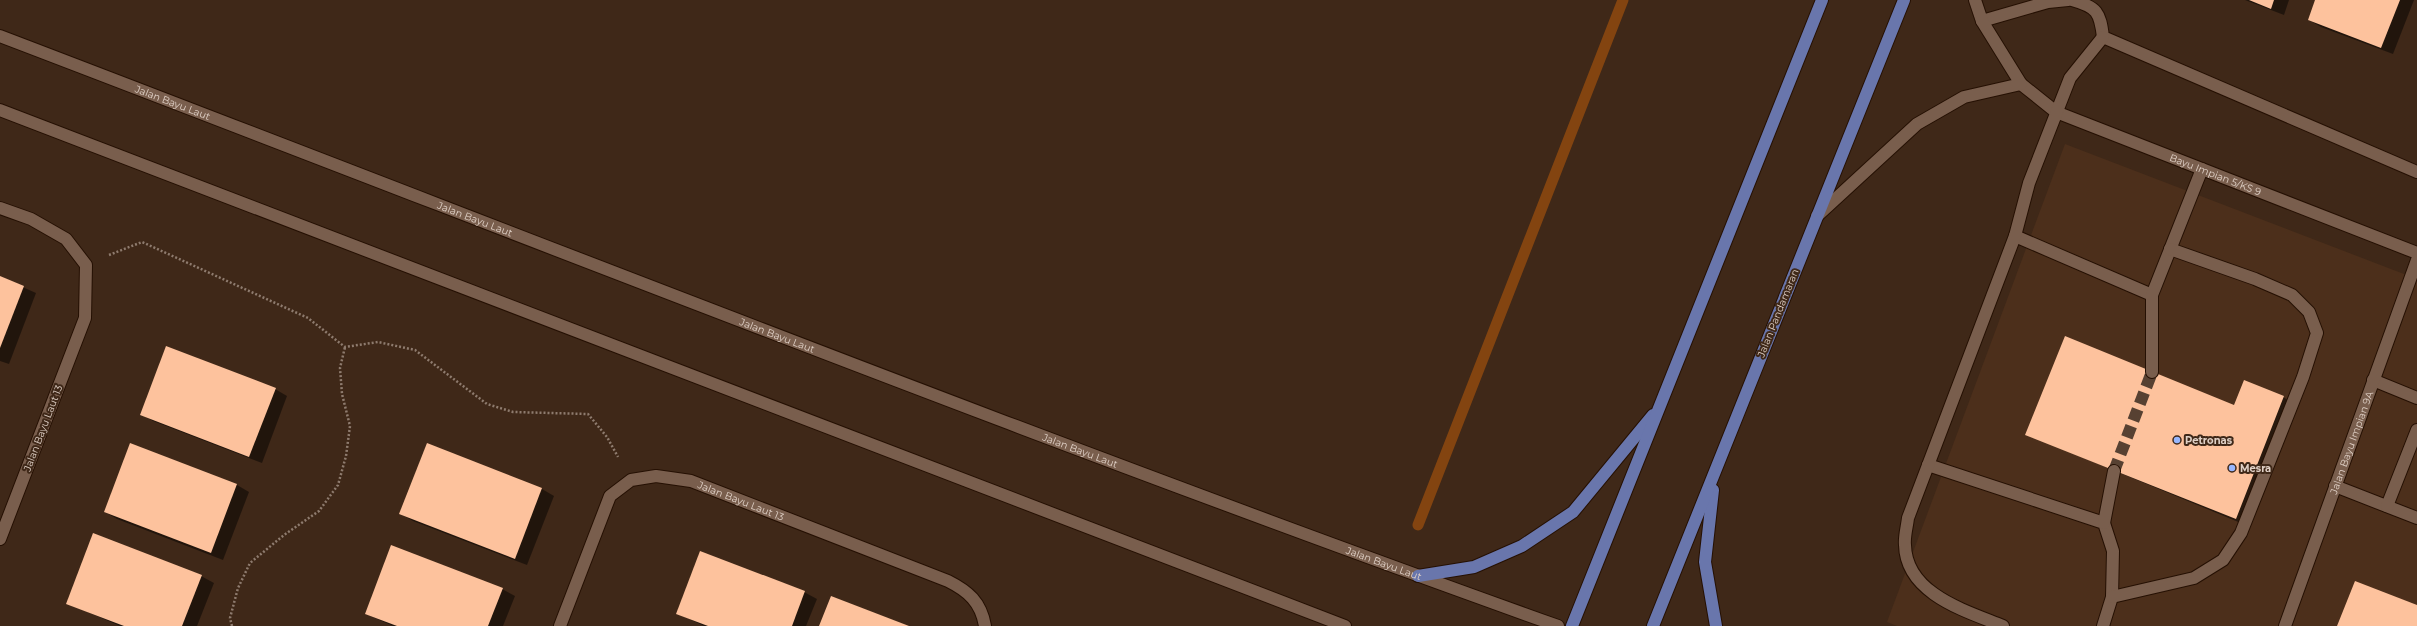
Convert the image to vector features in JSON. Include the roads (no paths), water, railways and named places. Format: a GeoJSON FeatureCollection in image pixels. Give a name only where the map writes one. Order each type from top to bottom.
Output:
{"type":"FeatureCollection","features":[{"type":"Feature","properties":{"kind":"main road"},"geometry":{"type":"LineString","coordinates":[[1572,626],[1822,0]]}},
{"type":"Feature","properties":{"kind":"main road","name":"Jalan Pandamaran"},"geometry":{"type":"LineString","coordinates":[[1653,626],[1817,216],[1878,71],[1904,0]]}},
{"type":"Feature","properties":{"kind":"main road"},"geometry":{"type":"LineString","coordinates":[[1418,576],[1474,567],[1522,546],[1573,512],[1660,406]]}},
{"type":"Feature","properties":{"kind":"main road"},"geometry":{"type":"LineString","coordinates":[[1716,469],[1704,562],[1716,626]]}},
{"type":"Feature","properties":{"kind":"street","name":"Bayu Impian 5/KS 9"},"geometry":{"type":"LineString","coordinates":[[1975,0],[1982,21],[2021,84],[2056,112],[2417,253]]}},
{"type":"Feature","properties":{"kind":"street"},"geometry":{"type":"LineString","coordinates":[[1982,21],[2048,2],[2068,0]]}},
{"type":"Feature","properties":{"kind":"street"},"geometry":{"type":"LineString","coordinates":[[2003,626],[1947,603],[1926,587],[1912,572],[1904,546],[1908,518],[2015,236],[2030,183],[2056,112],[2070,78],[2088,53],[2103,37],[2101,19],[2091,2],[2072,0]]}},
{"type":"Feature","properties":{"kind":"street","name":"Jalan Bayu Laut"},"geometry":{"type":"LineString","coordinates":[[0,36],[638,283],[1418,576],[1558,626]]}},
{"type":"Feature","properties":{"kind":"street"},"geometry":{"type":"LineString","coordinates":[[2103,37],[2416,170]]}},
{"type":"Feature","properties":{"kind":"street"},"geometry":{"type":"LineString","coordinates":[[1817,216],[1917,124],[1964,97],[2021,84]]}},
{"type":"Feature","properties":{"kind":"street"},"geometry":{"type":"LineString","coordinates":[[0,110],[630,354],[1345,626]]}},
{"type":"Feature","properties":{"kind":"street"},"geometry":{"type":"LineString","coordinates":[[2152,372],[2152,295],[2202,169]]}},
{"type":"Feature","properties":{"kind":"street","name":"Jalan Bayu Laut 13"},"geometry":{"type":"LineString","coordinates":[[0,208],[31,219],[66,239],[86,265],[85,318],[0,539]]}},
{"type":"Feature","properties":{"kind":"street"},"geometry":{"type":"LineString","coordinates":[[2015,236],[2152,295]]}},
{"type":"Feature","properties":{"kind":"street"},"geometry":{"type":"LineString","coordinates":[[2112,597],[2194,578],[2223,560],[2241,533],[2303,377],[2317,333],[2308,312],[2292,296],[2255,279],[2170,249]]}},
{"type":"Feature","properties":{"kind":"street","name":"Jalan Bayu Impian 9A"},"geometry":{"type":"LineString","coordinates":[[2285,626],[2417,260]]}},
{"type":"Feature","properties":{"kind":"street"},"geometry":{"type":"LineString","coordinates":[[2373,380],[2417,398]]}},
{"type":"Feature","properties":{"kind":"street"},"geometry":{"type":"LineString","coordinates":[[2387,506],[2417,430]]}},
{"type":"Feature","properties":{"kind":"street"},"geometry":{"type":"LineString","coordinates":[[1928,465],[2104,523]]}},
{"type":"Feature","properties":{"kind":"street"},"geometry":{"type":"LineString","coordinates":[[2103,626],[2112,597],[2113,551],[2104,523],[2114,471]]}},
{"type":"Feature","properties":{"kind":"street","name":"Jalan Bayu Laut 13"},"geometry":{"type":"LineString","coordinates":[[560,626],[610,496],[631,480],[656,476],[691,482],[948,581],[966,590],[978,604],[985,624]]}},
{"type":"Feature","properties":{"kind":"street"},"geometry":{"type":"LineString","coordinates":[[2335,486],[2417,518]]}},
{"type":"Feature","properties":{"kind":"waterway"},"geometry":{"type":"LineString","coordinates":[[1418,525],[1623,0]]}},
{"type":"Feature","properties":{"kind":"tunnel"},"geometry":{"type":"LineString","coordinates":[[2114,471],[2152,372]]}},
{"type":"Feature","properties":{"kind":"place","name":"Petronas"},"geometry":{"type":"Point","coordinates":[2177,440]}},
{"type":"Feature","properties":{"kind":"place","name":"Mesra"},"geometry":{"type":"Point","coordinates":[2232,468]}}]}
